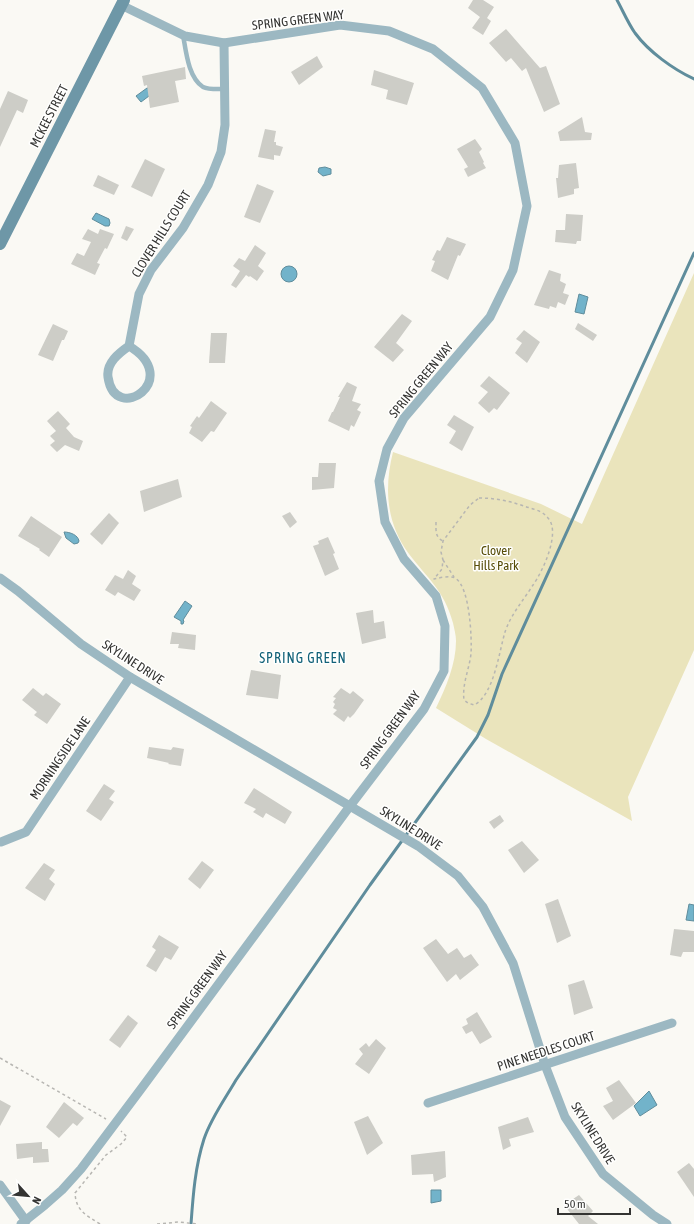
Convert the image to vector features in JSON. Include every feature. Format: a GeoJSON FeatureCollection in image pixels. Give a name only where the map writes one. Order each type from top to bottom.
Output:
{"type":"FeatureCollection","features":[{"type":"Feature","properties":{"kind":"street","name":"SPRING GREEN WAY"},"geometry":{"type":"LineString","coordinates":[[23,1222],[62,1190],[80,1169],[424,709],[444,671],[446,626],[436,596],[404,559],[385,522],[379,481],[387,449],[404,418],[490,317],[513,270],[527,206],[515,143],[482,88],[433,49],[390,31],[340,25],[224,43],[183,35],[122,3]]}},
{"type":"Feature","properties":{"kind":"street","name":"MCKEE STREET"},"geometry":{"type":"LineString","coordinates":[[0,244],[122,3]]}},
{"type":"Feature","properties":{"kind":"street","name":"CLOVER HILLS COURT"},"geometry":{"type":"LineString","coordinates":[[129,346],[139,294],[151,270],[183,228],[208,185],[221,152],[225,125],[226,89],[224,43]]}},
{"type":"Feature","properties":{"kind":"street"},"geometry":{"type":"LineString","coordinates":[[129,346],[142,355],[147,362],[151,378],[143,392],[136,397],[130,398],[114,393],[109,383],[107,374],[109,366],[114,358],[129,346]]}},
{"type":"Feature","properties":{"kind":"street","name":"SKYLINE DRIVE"},"geometry":{"type":"LineString","coordinates":[[0,578],[82,644],[130,677],[418,846],[458,876],[483,907],[513,963],[545,1065],[565,1117],[603,1174],[653,1216],[666,1224]]}},
{"type":"Feature","properties":{"kind":"street","name":"MORNINGSIDE LANE"},"geometry":{"type":"LineString","coordinates":[[1,842],[26,832],[130,677]]}},
{"type":"Feature","properties":{"kind":"street","name":"PINE NEEDLES COURT"},"geometry":{"type":"LineString","coordinates":[[428,1103],[672,1023]]}},
{"type":"Feature","properties":{"kind":"street"},"geometry":{"type":"LineString","coordinates":[[0,1185],[23,1222]]}},
{"type":"Feature","properties":{"kind":"lane"},"geometry":{"type":"LineString","coordinates":[[183,35],[194,78],[204,87],[226,89]]}},
{"type":"Feature","properties":{"kind":"path"},"geometry":{"type":"LineString","coordinates":[[443,560],[442,569],[434,580],[448,577],[454,578],[460,582],[465,594],[472,634],[470,660],[463,684],[464,700],[474,705],[480,702],[487,692],[496,670],[508,624],[521,602],[534,585],[548,554],[552,541],[553,529],[549,518],[542,512],[518,504],[492,498],[479,498],[470,505],[443,541],[441,552],[443,560],[454,578]]}},
{"type":"Feature","properties":{"kind":"path"},"geometry":{"type":"LineString","coordinates":[[436,522],[436,532],[439,538],[443,541]]}},
{"type":"Feature","properties":{"kind":"path"},"geometry":{"type":"LineString","coordinates":[[0,1058],[114,1124],[127,1137],[121,1144],[106,1155],[75,1193],[76,1202],[84,1214],[100,1224]]}},
{"type":"Feature","properties":{"kind":"path"},"geometry":{"type":"LineString","coordinates":[[157,1224],[179,1222],[197,1224]]}},
{"type":"Feature","properties":{"kind":"green space","name":"Clover Hills Park"},"geometry":{"type":"Polygon","coordinates":[[[694,273],[694,650],[628,797],[632,821],[486,739],[436,708],[447,684],[452,667],[456,650],[455,632],[449,612],[440,593],[401,542],[391,518],[388,479],[393,452],[541,504],[582,524],[694,273]]]}},
{"type":"Feature","properties":{"kind":"water"},"geometry":{"type":"Polygon","coordinates":[[[147,88],[153,88],[149,96],[141,102],[136,96],[147,88]]]}},
{"type":"Feature","properties":{"kind":"water"},"geometry":{"type":"Polygon","coordinates":[[[325,167],[331,169],[331,174],[323,176],[318,172],[319,168],[325,167]]]}},
{"type":"Feature","properties":{"kind":"water"},"geometry":{"type":"Polygon","coordinates":[[[96,213],[109,219],[109,226],[105,226],[92,219],[96,213]]]}},
{"type":"Feature","properties":{"kind":"water"},"geometry":{"type":"Polygon","coordinates":[[[289,266],[296,271],[297,274],[292,281],[289,282],[282,277],[281,274],[286,267],[289,266]]]}},
{"type":"Feature","properties":{"kind":"water"},"geometry":{"type":"Polygon","coordinates":[[[579,294],[588,297],[584,314],[575,312],[579,294]]]}},
{"type":"Feature","properties":{"kind":"water"},"geometry":{"type":"Polygon","coordinates":[[[64,532],[71,533],[75,536],[79,541],[78,543],[74,544],[66,538],[64,532]]]}},
{"type":"Feature","properties":{"kind":"water"},"geometry":{"type":"Polygon","coordinates":[[[185,601],[192,606],[183,620],[183,624],[181,624],[181,621],[174,617],[185,601]]]}},
{"type":"Feature","properties":{"kind":"water"},"geometry":{"type":"Polygon","coordinates":[[[689,904],[694,905],[694,921],[686,920],[689,904]]]}},
{"type":"Feature","properties":{"kind":"water"},"geometry":{"type":"Polygon","coordinates":[[[649,1091],[657,1105],[640,1116],[634,1106],[649,1091]]]}},
{"type":"Feature","properties":{"kind":"water"},"geometry":{"type":"Polygon","coordinates":[[[431,1190],[441,1190],[441,1201],[431,1203],[431,1190]]]}},
{"type":"Feature","properties":{"kind":"building"},"geometry":{"type":"Polygon","coordinates":[[[473,0],[483,0],[494,7],[487,18],[491,21],[483,35],[472,28],[480,17],[468,8],[473,0]]]}},
{"type":"Feature","properties":{"kind":"building"},"geometry":{"type":"Polygon","coordinates":[[[506,29],[540,68],[546,66],[560,104],[544,112],[526,68],[522,71],[511,58],[506,62],[489,43],[506,29]]]}},
{"type":"Feature","properties":{"kind":"building"},"geometry":{"type":"Polygon","coordinates":[[[317,56],[323,67],[299,85],[291,72],[317,56]]]}},
{"type":"Feature","properties":{"kind":"building"},"geometry":{"type":"Polygon","coordinates":[[[185,67],[186,79],[175,81],[179,102],[150,108],[147,85],[144,86],[142,76],[185,67]]]}},
{"type":"Feature","properties":{"kind":"building"},"geometry":{"type":"Polygon","coordinates":[[[374,70],[414,83],[407,105],[386,99],[388,90],[371,85],[374,70]]]}},
{"type":"Feature","properties":{"kind":"building"},"geometry":{"type":"Polygon","coordinates":[[[8,91],[28,100],[23,113],[17,110],[0,147],[0,109],[8,91]]]}},
{"type":"Feature","properties":{"kind":"building"},"geometry":{"type":"Polygon","coordinates":[[[582,117],[585,132],[592,133],[591,140],[560,141],[558,132],[582,117]]]}},
{"type":"Feature","properties":{"kind":"building"},"geometry":{"type":"Polygon","coordinates":[[[265,129],[276,131],[274,142],[276,142],[276,145],[283,147],[280,156],[274,155],[274,160],[258,157],[265,129]]]}},
{"type":"Feature","properties":{"kind":"building"},"geometry":{"type":"Polygon","coordinates":[[[475,139],[482,149],[479,152],[486,168],[468,177],[464,169],[468,167],[457,149],[475,139]]]}},
{"type":"Feature","properties":{"kind":"building"},"geometry":{"type":"Polygon","coordinates":[[[145,159],[165,169],[152,197],[131,187],[145,159]]]}},
{"type":"Feature","properties":{"kind":"building"},"geometry":{"type":"Polygon","coordinates":[[[576,163],[579,188],[574,189],[574,194],[558,198],[556,178],[558,178],[559,165],[576,163]]]}},
{"type":"Feature","properties":{"kind":"building"},"geometry":{"type":"Polygon","coordinates":[[[98,175],[119,185],[114,195],[93,186],[98,175]]]}},
{"type":"Feature","properties":{"kind":"building"},"geometry":{"type":"Polygon","coordinates":[[[257,184],[274,191],[260,223],[244,217],[257,184]]]}},
{"type":"Feature","properties":{"kind":"building"},"geometry":{"type":"Polygon","coordinates":[[[566,214],[583,215],[581,241],[577,241],[576,244],[555,242],[556,230],[565,230],[566,214]]]}},
{"type":"Feature","properties":{"kind":"building"},"geometry":{"type":"Polygon","coordinates":[[[126,226],[134,229],[127,241],[121,238],[126,226]]]}},
{"type":"Feature","properties":{"kind":"building"},"geometry":{"type":"Polygon","coordinates":[[[88,229],[98,234],[100,229],[114,234],[107,249],[105,248],[97,263],[100,264],[95,275],[71,264],[77,253],[84,256],[91,242],[82,239],[88,229]]]}},
{"type":"Feature","properties":{"kind":"building"},"geometry":{"type":"Polygon","coordinates":[[[447,237],[466,244],[460,256],[458,255],[448,280],[431,271],[435,261],[432,260],[437,250],[440,251],[447,237]]]}},
{"type":"Feature","properties":{"kind":"building"},"geometry":{"type":"Polygon","coordinates":[[[255,245],[266,253],[258,266],[264,271],[257,281],[246,275],[236,288],[231,285],[240,271],[233,266],[239,258],[245,261],[255,245]]]}},
{"type":"Feature","properties":{"kind":"building"},"geometry":{"type":"Polygon","coordinates":[[[549,270],[561,274],[560,281],[566,284],[563,293],[569,295],[565,305],[558,302],[556,308],[550,306],[549,309],[534,305],[549,270]]]}},
{"type":"Feature","properties":{"kind":"building"},"geometry":{"type":"Polygon","coordinates":[[[402,314],[412,321],[396,343],[404,350],[393,362],[374,347],[402,314]]]}},
{"type":"Feature","properties":{"kind":"building"},"geometry":{"type":"Polygon","coordinates":[[[578,323],[597,335],[593,341],[575,329],[578,323]]]}},
{"type":"Feature","properties":{"kind":"building"},"geometry":{"type":"Polygon","coordinates":[[[53,324],[68,331],[64,340],[62,340],[53,361],[38,355],[53,324]]]}},
{"type":"Feature","properties":{"kind":"building"},"geometry":{"type":"Polygon","coordinates":[[[524,330],[540,342],[527,363],[515,353],[522,343],[516,339],[524,330]]]}},
{"type":"Feature","properties":{"kind":"building"},"geometry":{"type":"Polygon","coordinates":[[[211,333],[227,333],[225,363],[209,363],[211,333]]]}},
{"type":"Feature","properties":{"kind":"building"},"geometry":{"type":"Polygon","coordinates":[[[489,376],[510,393],[497,410],[494,408],[489,413],[478,403],[488,392],[480,386],[489,376]]]}},
{"type":"Feature","properties":{"kind":"building"},"geometry":{"type":"Polygon","coordinates":[[[347,382],[357,387],[352,401],[361,404],[357,410],[361,412],[354,427],[351,425],[349,431],[328,421],[340,397],[338,397],[347,382]]]}},
{"type":"Feature","properties":{"kind":"building"},"geometry":{"type":"Polygon","coordinates":[[[211,401],[227,413],[214,432],[211,431],[202,442],[189,433],[192,427],[190,426],[197,416],[199,418],[211,401]]]}},
{"type":"Feature","properties":{"kind":"building"},"geometry":{"type":"Polygon","coordinates":[[[58,411],[70,424],[66,428],[74,437],[83,441],[79,451],[65,445],[57,452],[50,445],[55,441],[50,436],[56,431],[47,421],[58,411]]]}},
{"type":"Feature","properties":{"kind":"building"},"geometry":{"type":"Polygon","coordinates":[[[454,415],[474,427],[462,451],[449,443],[456,431],[447,425],[454,415]]]}},
{"type":"Feature","properties":{"kind":"building"},"geometry":{"type":"Polygon","coordinates":[[[319,463],[336,463],[334,488],[312,490],[312,477],[318,477],[319,463]]]}},
{"type":"Feature","properties":{"kind":"building"},"geometry":{"type":"Polygon","coordinates":[[[178,479],[182,497],[144,512],[140,491],[178,479]]]}},
{"type":"Feature","properties":{"kind":"building"},"geometry":{"type":"Polygon","coordinates":[[[290,512],[297,522],[290,528],[282,516],[290,512]]]}},
{"type":"Feature","properties":{"kind":"building"},"geometry":{"type":"Polygon","coordinates":[[[109,513],[119,523],[102,545],[90,534],[109,513]]]}},
{"type":"Feature","properties":{"kind":"building"},"geometry":{"type":"Polygon","coordinates":[[[31,516],[62,537],[49,557],[39,550],[40,549],[18,536],[31,516]]]}},
{"type":"Feature","properties":{"kind":"building"},"geometry":{"type":"Polygon","coordinates":[[[328,537],[335,553],[333,554],[339,569],[325,576],[313,546],[319,544],[318,541],[328,537]]]}},
{"type":"Feature","properties":{"kind":"building"},"geometry":{"type":"Polygon","coordinates":[[[128,570],[136,576],[132,584],[141,590],[134,601],[118,592],[115,596],[105,590],[115,575],[123,579],[128,570]]]}},
{"type":"Feature","properties":{"kind":"building"},"geometry":{"type":"Polygon","coordinates":[[[373,610],[374,623],[384,621],[386,638],[362,644],[356,613],[373,610]]]}},
{"type":"Feature","properties":{"kind":"building"},"geometry":{"type":"Polygon","coordinates":[[[172,632],[196,635],[195,650],[178,648],[179,644],[170,644],[172,632]]]}},
{"type":"Feature","properties":{"kind":"building"},"geometry":{"type":"Polygon","coordinates":[[[251,670],[281,675],[278,699],[246,695],[251,670]]]}},
{"type":"Feature","properties":{"kind":"building"},"geometry":{"type":"Polygon","coordinates":[[[33,688],[43,696],[46,693],[61,704],[47,724],[34,715],[37,712],[22,700],[33,688]]]}},
{"type":"Feature","properties":{"kind":"building"},"geometry":{"type":"Polygon","coordinates":[[[341,688],[350,694],[353,691],[364,700],[354,714],[350,718],[348,716],[344,722],[333,714],[337,710],[333,708],[335,704],[333,702],[336,698],[333,697],[341,688]]]}},
{"type":"Feature","properties":{"kind":"building"},"geometry":{"type":"Polygon","coordinates":[[[149,747],[171,750],[173,747],[184,749],[181,766],[147,758],[149,747]]]}},
{"type":"Feature","properties":{"kind":"building"},"geometry":{"type":"Polygon","coordinates":[[[104,784],[115,791],[109,799],[114,802],[101,821],[86,811],[104,784]]]}},
{"type":"Feature","properties":{"kind":"building"},"geometry":{"type":"Polygon","coordinates":[[[254,788],[292,812],[285,824],[266,813],[263,818],[253,812],[256,809],[244,803],[254,788]]]}},
{"type":"Feature","properties":{"kind":"building"},"geometry":{"type":"Polygon","coordinates":[[[500,815],[504,821],[494,829],[489,822],[500,815]]]}},
{"type":"Feature","properties":{"kind":"building"},"geometry":{"type":"Polygon","coordinates":[[[522,841],[539,860],[524,873],[508,850],[522,841]]]}},
{"type":"Feature","properties":{"kind":"building"},"geometry":{"type":"Polygon","coordinates":[[[202,861],[214,870],[200,889],[188,879],[202,861]]]}},
{"type":"Feature","properties":{"kind":"building"},"geometry":{"type":"Polygon","coordinates":[[[44,863],[55,870],[49,879],[55,884],[45,901],[25,888],[44,863]]]}},
{"type":"Feature","properties":{"kind":"building"},"geometry":{"type":"Polygon","coordinates":[[[558,899],[571,936],[557,943],[545,904],[558,899]]]}},
{"type":"Feature","properties":{"kind":"building"},"geometry":{"type":"Polygon","coordinates":[[[674,929],[694,931],[694,952],[683,952],[681,957],[670,955],[674,929]]]}},
{"type":"Feature","properties":{"kind":"building"},"geometry":{"type":"Polygon","coordinates":[[[159,935],[179,947],[171,960],[165,957],[156,972],[146,966],[156,950],[152,947],[159,935]]]}},
{"type":"Feature","properties":{"kind":"building"},"geometry":{"type":"Polygon","coordinates":[[[436,939],[448,954],[457,948],[464,958],[471,954],[479,965],[460,980],[456,974],[447,982],[423,948],[436,939]]]}},
{"type":"Feature","properties":{"kind":"building"},"geometry":{"type":"Polygon","coordinates":[[[584,980],[593,1008],[574,1015],[568,985],[584,980]]]}},
{"type":"Feature","properties":{"kind":"building"},"geometry":{"type":"Polygon","coordinates":[[[477,1012],[492,1037],[480,1044],[472,1031],[466,1034],[462,1027],[468,1024],[466,1019],[477,1012]]]}},
{"type":"Feature","properties":{"kind":"building"},"geometry":{"type":"Polygon","coordinates":[[[128,1015],[138,1023],[120,1048],[109,1040],[128,1015]]]}},
{"type":"Feature","properties":{"kind":"building"},"geometry":{"type":"Polygon","coordinates":[[[376,1039],[386,1048],[369,1074],[355,1064],[363,1054],[359,1049],[366,1043],[369,1047],[376,1039]]]}},
{"type":"Feature","properties":{"kind":"building"},"geometry":{"type":"Polygon","coordinates":[[[619,1080],[636,1103],[613,1120],[603,1106],[613,1101],[606,1088],[619,1080]]]}},
{"type":"Feature","properties":{"kind":"building"},"geometry":{"type":"Polygon","coordinates":[[[0,1100],[11,1106],[0,1126],[0,1100]]]}},
{"type":"Feature","properties":{"kind":"building"},"geometry":{"type":"Polygon","coordinates":[[[64,1102],[84,1118],[77,1126],[73,1123],[59,1138],[46,1127],[64,1102]]]}},
{"type":"Feature","properties":{"kind":"building"},"geometry":{"type":"Polygon","coordinates":[[[368,1116],[383,1143],[367,1155],[354,1122],[368,1116]]]}},
{"type":"Feature","properties":{"kind":"building"},"geometry":{"type":"Polygon","coordinates":[[[528,1117],[534,1132],[509,1139],[511,1146],[503,1150],[498,1127],[528,1117]]]}},
{"type":"Feature","properties":{"kind":"building"},"geometry":{"type":"Polygon","coordinates":[[[42,1142],[42,1149],[48,1149],[49,1162],[33,1163],[33,1157],[17,1159],[16,1144],[42,1142]]]}},
{"type":"Feature","properties":{"kind":"building"},"geometry":{"type":"Polygon","coordinates":[[[445,1151],[446,1177],[434,1182],[433,1174],[412,1175],[411,1155],[445,1151]]]}},
{"type":"Feature","properties":{"kind":"building"},"geometry":{"type":"Polygon","coordinates":[[[689,1163],[694,1169],[694,1197],[677,1172],[689,1163]]]}},
{"type":"Feature","properties":{"kind":"building"},"geometry":{"type":"Polygon","coordinates":[[[579,1195],[593,1211],[588,1216],[598,1224],[579,1224],[564,1205],[579,1195]]]}},
{"type":"Feature","properties":{"kind":"waterway"},"geometry":{"type":"LineString","coordinates":[[617,0],[632,29],[647,47],[670,65],[694,79]]}},
{"type":"Feature","properties":{"kind":"waterway"},"geometry":{"type":"LineString","coordinates":[[191,1224],[198,1160],[207,1131],[218,1109],[236,1080],[370,885],[477,737],[488,715],[502,674],[694,253]]}},
{"type":"Feature","properties":{"kind":"district","name":"SPRING GREEN"},"geometry":{"type":"Point","coordinates":[303,658]}}]}
